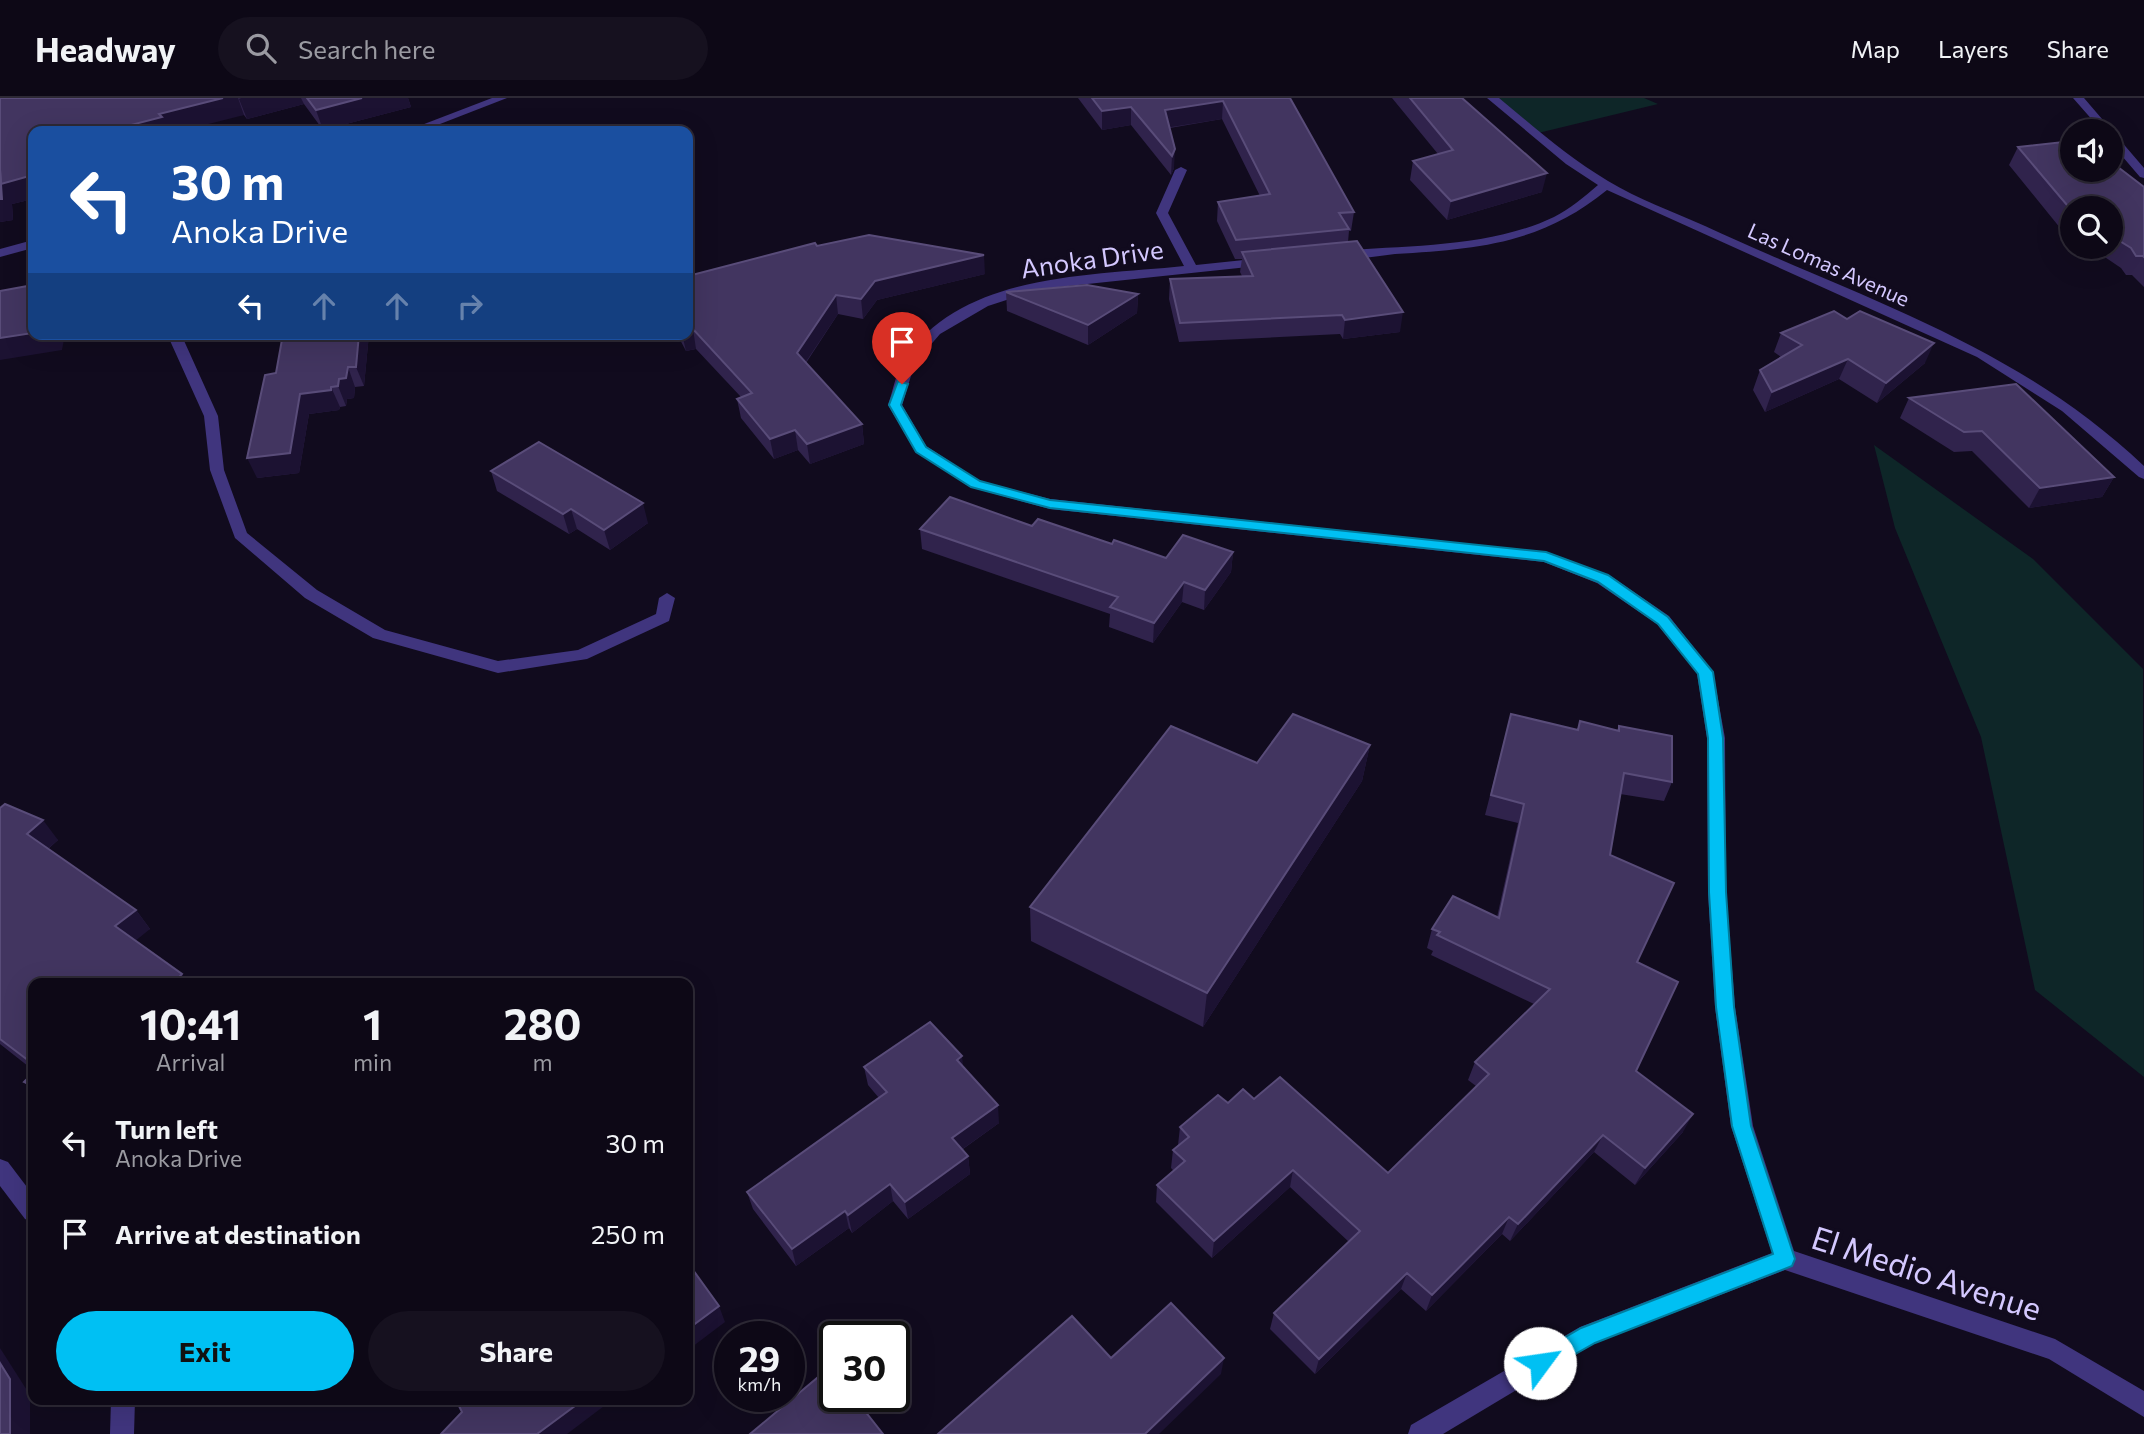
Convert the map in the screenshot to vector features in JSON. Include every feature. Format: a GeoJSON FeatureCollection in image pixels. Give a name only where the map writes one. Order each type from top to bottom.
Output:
{"type":"FeatureCollection","features":[{"type":"Feature","properties":{"kind":"street"},"geometry":{"type":"LineString","coordinates":[[426,126],[502,98]]}},
{"type":"Feature","properties":{"kind":"street","name":"Las Lomas Avenue"},"geometry":{"type":"LineString","coordinates":[[1492,98],[1570,162],[1606,186],[1848,295],[1922,325],[2050,394],[2105,435],[2144,474]]}},
{"type":"Feature","properties":{"kind":"street"},"geometry":{"type":"LineString","coordinates":[[2078,98],[2097,119]]}},
{"type":"Feature","properties":{"kind":"street"},"geometry":{"type":"LineString","coordinates":[[2123,150],[2144,175]]}},
{"type":"Feature","properties":{"kind":"street"},"geometry":{"type":"LineString","coordinates":[[1181,170],[1162,214],[1191,268]]}},
{"type":"Feature","properties":{"kind":"street"},"geometry":{"type":"LineString","coordinates":[[1329,256],[1481,241],[1517,234],[1557,220],[1606,186]]}},
{"type":"Feature","properties":{"kind":"street"},"geometry":{"type":"LineString","coordinates":[[0,253],[28,245]]}},
{"type":"Feature","properties":{"kind":"street","name":"Anoka Drive"},"geometry":{"type":"LineString","coordinates":[[1274,261],[1038,285],[984,303],[935,331],[909,362],[895,405],[921,449],[975,484],[1050,504],[1546,557],[1603,579],[1663,620],[1705,672],[1716,738],[1717,892],[1725,1007],[1742,1126],[1784,1259]]}},
{"type":"Feature","properties":{"kind":"street"},"geometry":{"type":"LineString","coordinates":[[177,340],[211,416],[216,470],[240,535],[312,594],[379,634],[498,667],[581,654],[663,617],[667,598]]}},
{"type":"Feature","properties":{"kind":"street"},"geometry":{"type":"LineString","coordinates":[[0,1169],[28,1205]]}},
{"type":"Feature","properties":{"kind":"street","name":"El Medio Avenue"},"geometry":{"type":"LineString","coordinates":[[1420,1434],[1588,1335],[1784,1259],[2055,1350],[2144,1405]]}},
{"type":"Feature","properties":{"kind":"street"},"geometry":{"type":"LineString","coordinates":[[122,1434],[123,1405]]}},
{"type":"Feature","properties":{"kind":"green space"},"geometry":{"type":"Polygon","coordinates":[[[1492,98],[1644,98],[1658,104],[1534,134],[1492,98]]]}},
{"type":"Feature","properties":{"kind":"green space"},"geometry":{"type":"Polygon","coordinates":[[[1874,445],[2033,559],[2143,669],[2144,1077],[2035,990],[1981,737],[1895,528],[1874,445]]]}},
{"type":"Feature","properties":{"kind":"building"},"geometry":{"type":"Polygon","coordinates":[[[0,98],[223,98],[159,114],[162,117],[127,126],[28,126],[28,176],[1,184],[0,98]]]}},
{"type":"Feature","properties":{"kind":"building"},"geometry":{"type":"Polygon","coordinates":[[[307,98],[362,98],[316,110],[307,98]]]}},
{"type":"Feature","properties":{"kind":"building"},"geometry":{"type":"Polygon","coordinates":[[[1092,98],[1290,98],[1354,212],[1339,213],[1349,229],[1236,240],[1218,202],[1270,194],[1223,101],[1165,110],[1175,149],[1172,156],[1131,107],[1102,111],[1092,98]]]}},
{"type":"Feature","properties":{"kind":"building"},"geometry":{"type":"Polygon","coordinates":[[[1410,98],[1462,98],[1547,173],[1451,201],[1413,161],[1453,150],[1410,98]]]}},
{"type":"Feature","properties":{"kind":"building"},"geometry":{"type":"Polygon","coordinates":[[[2060,142],[2060,182],[2123,182],[2123,171],[2144,187],[2144,257],[2136,256],[2131,248],[2123,243],[2123,196],[2060,197],[2018,147],[2060,142]]]}},
{"type":"Feature","properties":{"kind":"building"},"geometry":{"type":"Polygon","coordinates":[[[869,235],[984,255],[875,281],[861,299],[836,295],[797,353],[862,424],[807,444],[795,430],[770,439],[737,399],[752,393],[693,329],[693,275],[815,243],[817,246],[869,235]]]}},
{"type":"Feature","properties":{"kind":"building"},"geometry":{"type":"Polygon","coordinates":[[[1357,241],[1403,312],[1345,320],[1342,315],[1180,323],[1170,279],[1253,276],[1242,252],[1357,241]]]}},
{"type":"Feature","properties":{"kind":"building"},"geometry":{"type":"Polygon","coordinates":[[[1087,285],[1138,294],[1088,325],[1006,292],[1087,285]]]}},
{"type":"Feature","properties":{"kind":"building"},"geometry":{"type":"Polygon","coordinates":[[[28,286],[28,334],[0,338],[0,291],[28,286]]]}},
{"type":"Feature","properties":{"kind":"building"},"geometry":{"type":"Polygon","coordinates":[[[1834,311],[1847,319],[1860,311],[1934,343],[1886,383],[1848,359],[1772,392],[1760,370],[1802,345],[1781,333],[1834,311]]]}},
{"type":"Feature","properties":{"kind":"building"},"geometry":{"type":"Polygon","coordinates":[[[282,340],[358,340],[356,367],[348,367],[346,378],[339,379],[338,386],[331,387],[331,390],[300,394],[290,453],[247,458],[265,375],[276,373],[282,340]]]}},
{"type":"Feature","properties":{"kind":"building"},"geometry":{"type":"Polygon","coordinates":[[[2016,384],[2114,477],[2040,488],[1982,431],[1964,432],[1909,398],[2016,384]]]}},
{"type":"Feature","properties":{"kind":"building"},"geometry":{"type":"Polygon","coordinates":[[[539,442],[643,503],[604,530],[571,509],[563,514],[491,471],[539,442]]]}},
{"type":"Feature","properties":{"kind":"building"},"geometry":{"type":"Polygon","coordinates":[[[950,497],[1032,526],[1038,519],[1112,544],[1114,540],[1166,558],[1183,535],[1233,552],[1205,590],[1184,582],[1154,623],[1110,607],[1118,597],[920,529],[950,497]]]}},
{"type":"Feature","properties":{"kind":"building"},"geometry":{"type":"Polygon","coordinates":[[[1293,714],[1370,745],[1207,993],[1030,907],[1171,726],[1257,763],[1293,714]]]}},
{"type":"Feature","properties":{"kind":"building"},"geometry":{"type":"Polygon","coordinates":[[[1511,714],[1578,730],[1580,721],[1619,731],[1619,726],[1672,736],[1672,782],[1624,773],[1610,855],[1674,883],[1637,962],[1678,982],[1636,1071],[1693,1114],[1645,1168],[1603,1135],[1518,1224],[1509,1217],[1432,1295],[1407,1273],[1319,1359],[1274,1313],[1360,1231],[1293,1170],[1214,1241],[1157,1185],[1185,1161],[1173,1150],[1189,1137],[1180,1127],[1218,1095],[1228,1103],[1243,1089],[1254,1099],[1280,1077],[1388,1173],[1489,1074],[1475,1062],[1550,989],[1437,935],[1440,932],[1432,929],[1453,896],[1499,918],[1524,804],[1491,795],[1511,714]]]}},
{"type":"Feature","properties":{"kind":"building"},"geometry":{"type":"Polygon","coordinates":[[[5,804],[43,820],[27,834],[136,910],[115,926],[182,974],[178,978],[28,978],[28,1060],[0,1039],[0,808],[5,804]]]}},
{"type":"Feature","properties":{"kind":"building"},"geometry":{"type":"Polygon","coordinates":[[[930,1022],[962,1056],[957,1060],[998,1105],[952,1138],[968,1156],[905,1202],[890,1184],[848,1215],[845,1211],[792,1249],[747,1192],[887,1092],[864,1067],[930,1022]]]}},
{"type":"Feature","properties":{"kind":"building"},"geometry":{"type":"Polygon","coordinates":[[[693,1270],[719,1306],[693,1325],[693,1270]]]}},
{"type":"Feature","properties":{"kind":"building"},"geometry":{"type":"Polygon","coordinates":[[[1171,1303],[1224,1358],[1145,1434],[938,1434],[1072,1316],[1111,1358],[1171,1303]]]}},
{"type":"Feature","properties":{"kind":"building"},"geometry":{"type":"Polygon","coordinates":[[[0,1363],[10,1379],[10,1434],[0,1434],[0,1363]]]}},
{"type":"Feature","properties":{"kind":"building"},"geometry":{"type":"Polygon","coordinates":[[[819,1376],[819,1412],[866,1412],[883,1434],[750,1434],[776,1412],[805,1412],[805,1388],[819,1376]]]}},
{"type":"Feature","properties":{"kind":"building"},"geometry":{"type":"Polygon","coordinates":[[[458,1405],[576,1405],[537,1434],[441,1434],[462,1412],[458,1405]]]}},
{"type":"Feature","properties":{"kind":"route"},"geometry":{"type":"LineString","coordinates":[[902,384],[895,405],[921,449],[975,484],[1050,504],[1546,557],[1603,579],[1663,620],[1705,672],[1716,738],[1717,892],[1725,1007],[1742,1126],[1784,1259],[1588,1335],[1540,1363]]}}]}
